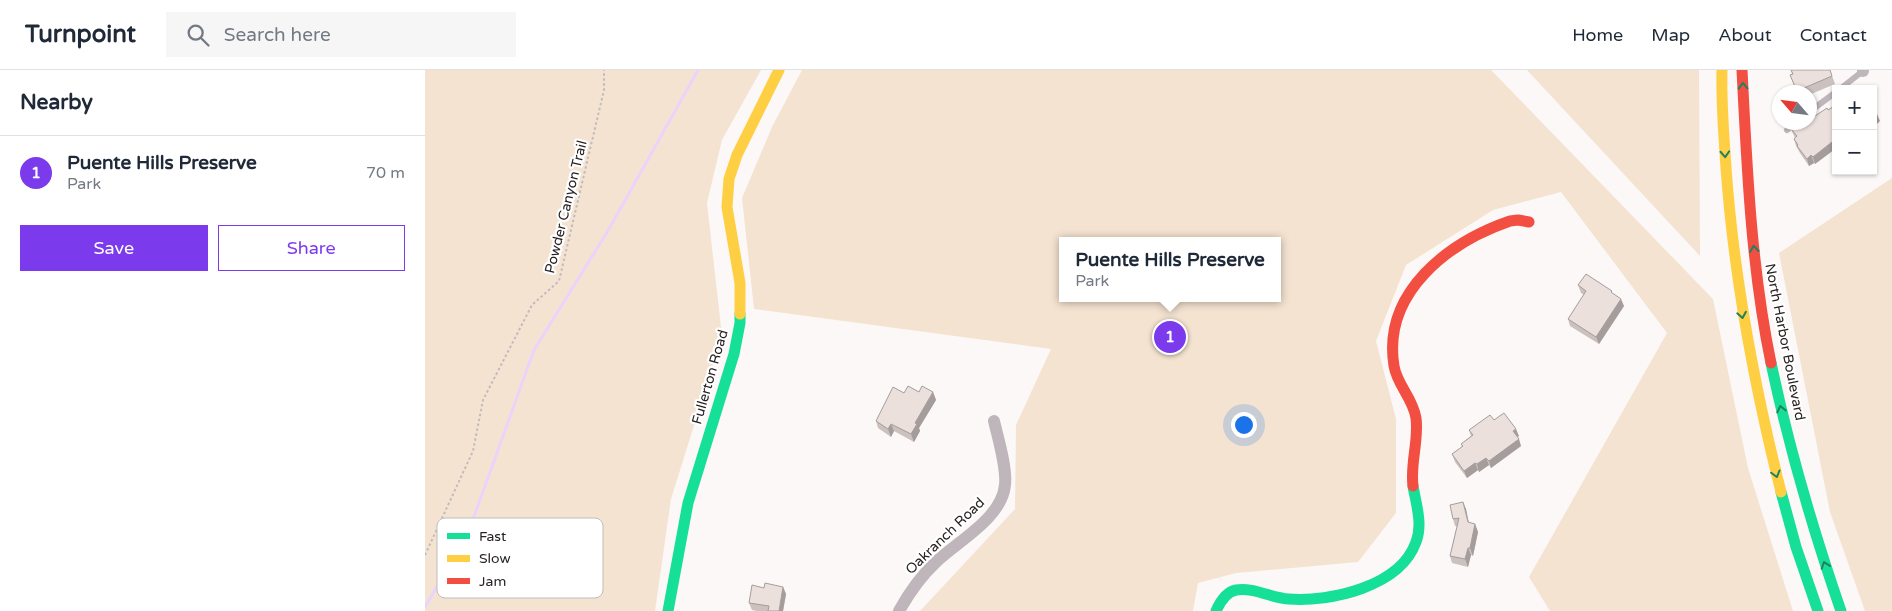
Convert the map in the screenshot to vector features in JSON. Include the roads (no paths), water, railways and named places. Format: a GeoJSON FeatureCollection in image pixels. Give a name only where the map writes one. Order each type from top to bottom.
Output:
{"type":"FeatureCollection","features":[{"type":"Feature","properties":{"kind":"street","name":"Fullerton Road"},"geometry":{"type":"LineString","coordinates":[[668,611],[688,504],[731,361],[740,323],[740,283],[727,207],[729,181],[737,155],[779,70]]}},
{"type":"Feature","properties":{"kind":"street"},"geometry":{"type":"LineString","coordinates":[[1722,70],[1730,226],[1739,295],[1752,370],[1766,436],[1789,525],[1818,611]]}},
{"type":"Feature","properties":{"kind":"street","name":"North Harbor Boulevard"},"geometry":{"type":"LineString","coordinates":[[1742,70],[1753,248],[1761,308],[1777,392],[1795,464],[1819,548],[1841,611]]}},
{"type":"Feature","properties":{"kind":"street"},"geometry":{"type":"LineString","coordinates":[[1216,611],[1225,596],[1237,590],[1299,600],[1317,599],[1348,592],[1384,578],[1407,559],[1415,548],[1419,527],[1412,474],[1417,425],[1415,411],[1398,379],[1393,363],[1394,338],[1398,318],[1415,286],[1434,263],[1448,251],[1459,244],[1514,220],[1529,222]]}},
{"type":"Feature","properties":{"kind":"street","name":"Oakranch Road"},"geometry":{"type":"LineString","coordinates":[[899,611],[923,575],[945,553],[987,519],[1001,500],[1005,489],[1005,477],[995,421]]}},
{"type":"Feature","properties":{"kind":"lane"},"geometry":{"type":"LineString","coordinates":[[1845,85],[1863,71]]}},
{"type":"Feature","properties":{"kind":"lane"},"geometry":{"type":"LineString","coordinates":[[1817,106],[1832,95]]}},
{"type":"Feature","properties":{"kind":"waterway"},"geometry":{"type":"LineString","coordinates":[[473,518],[534,350],[609,229],[698,70]]}},
{"type":"Feature","properties":{"kind":"waterway"},"geometry":{"type":"LineString","coordinates":[[425,607],[437,587]]}},
{"type":"Feature","properties":{"kind":"place","name":"Puente Hills Preserve"},"geometry":{"type":"Point","coordinates":[1170,337]}}]}
